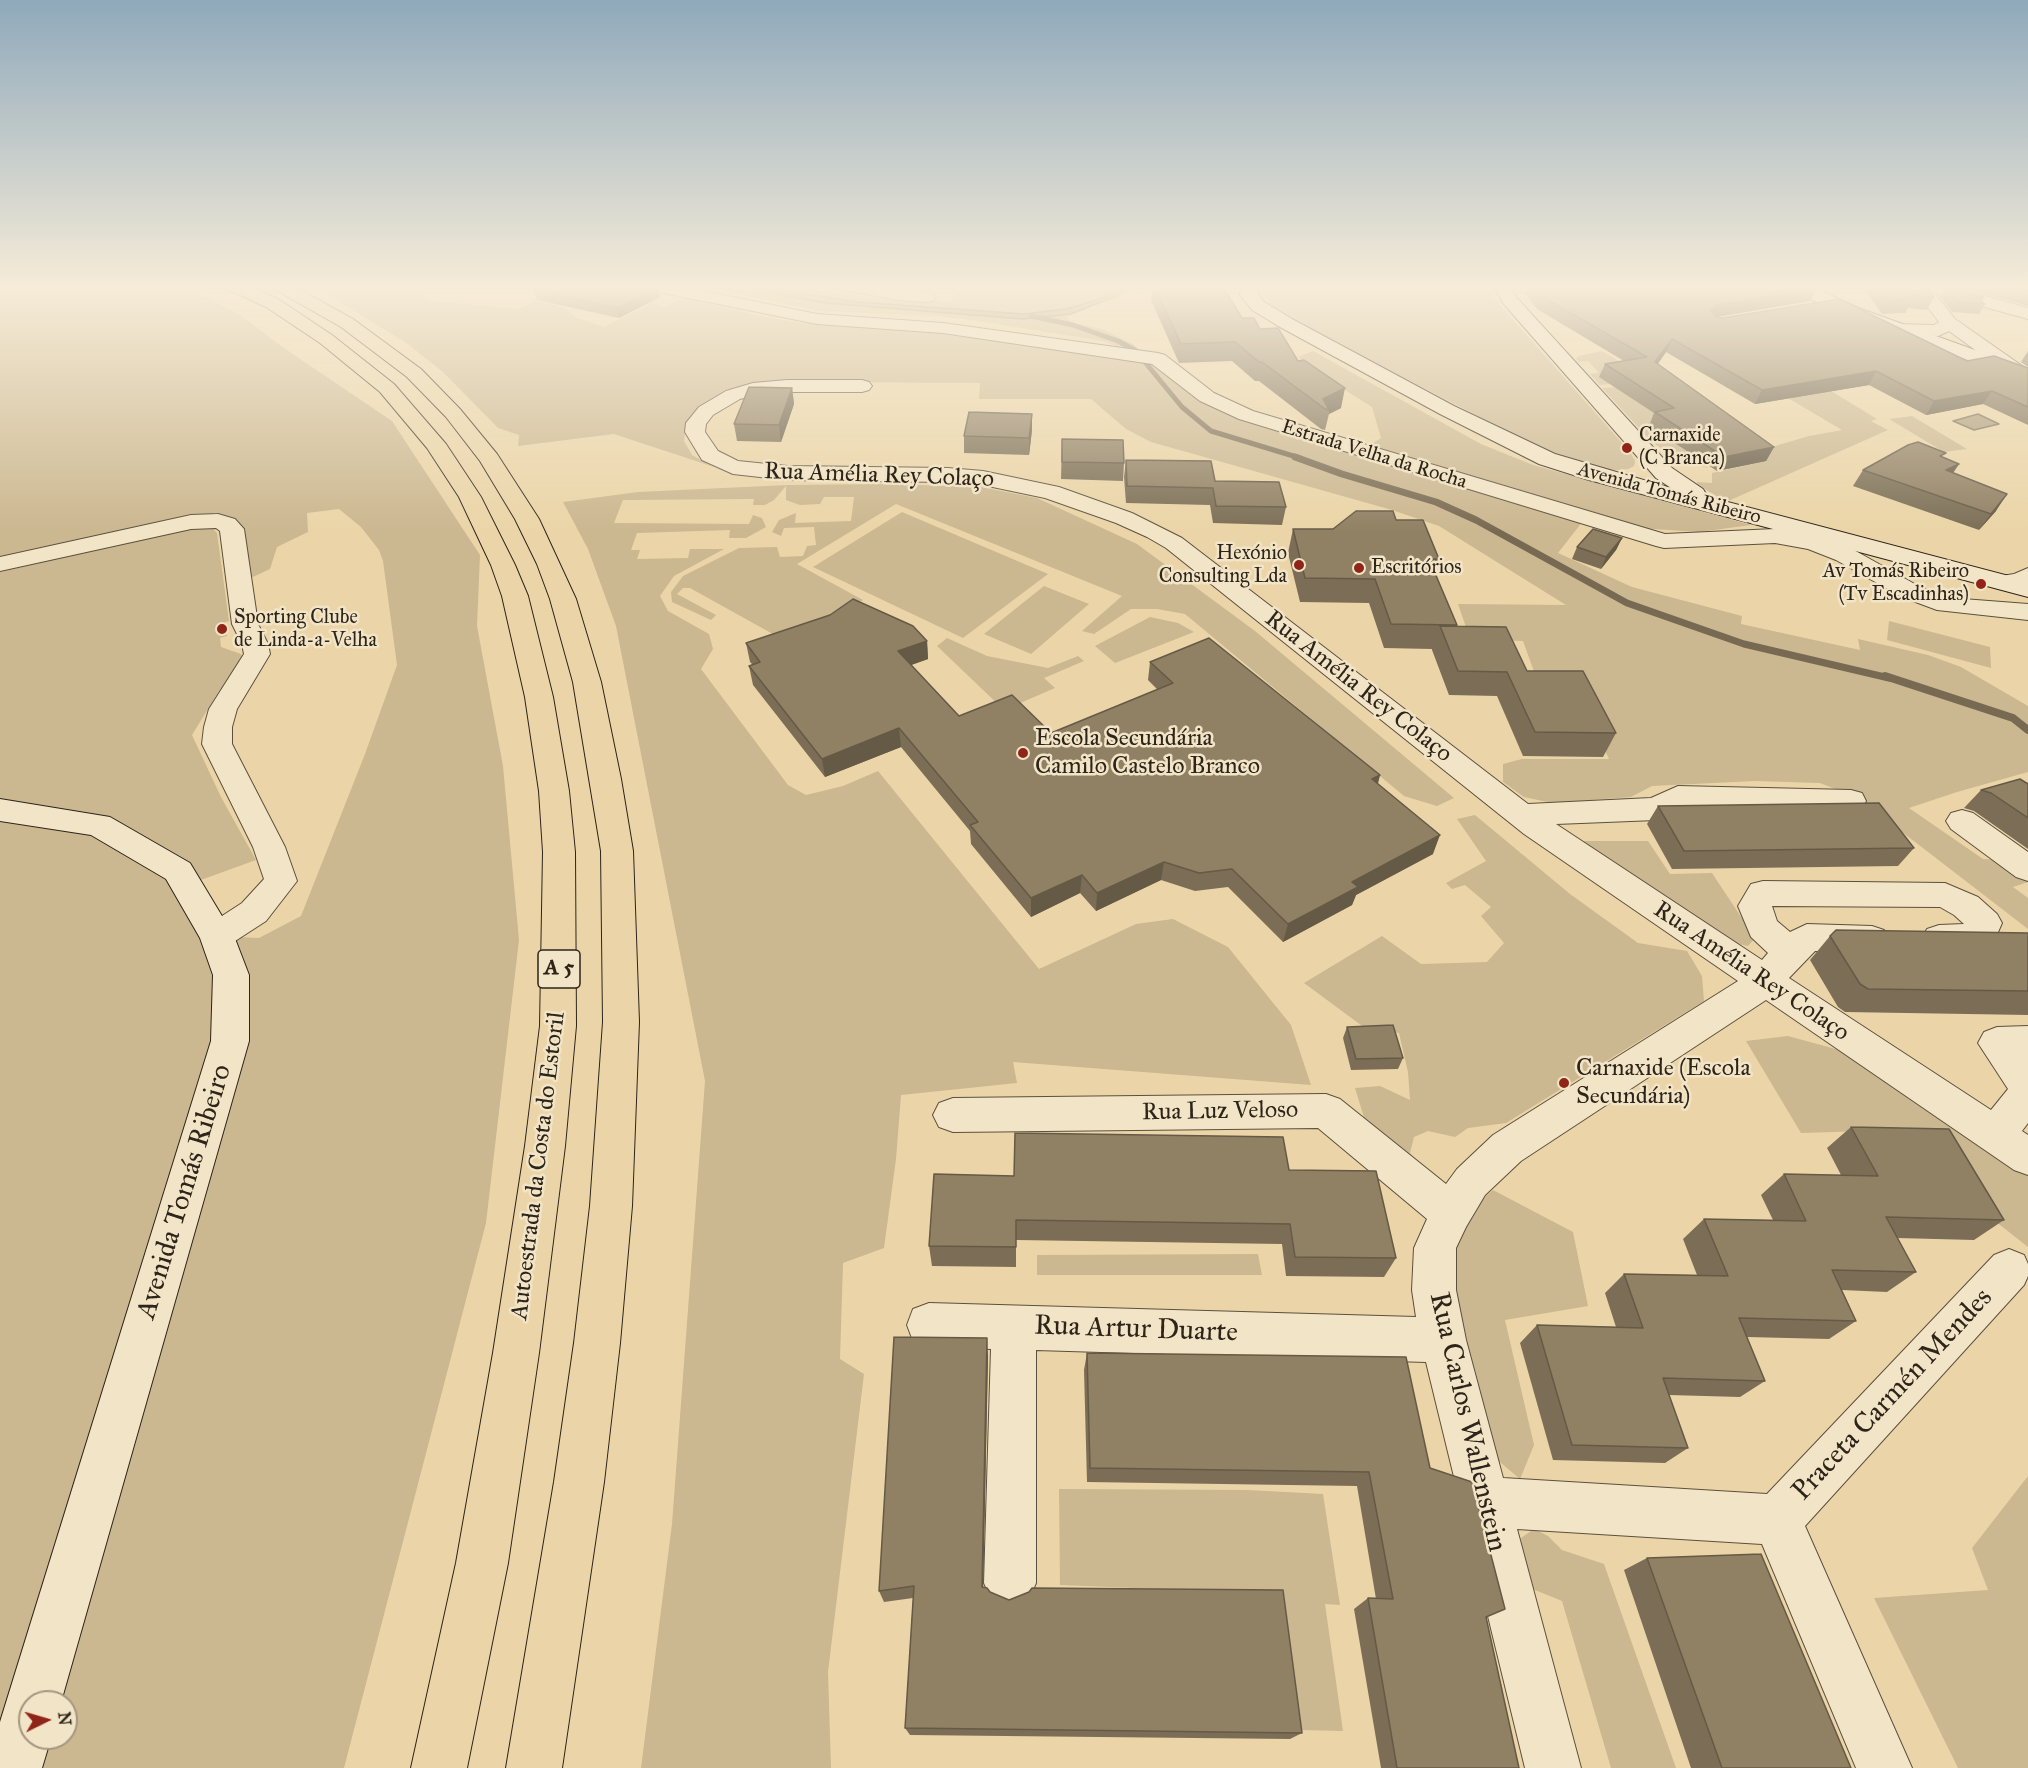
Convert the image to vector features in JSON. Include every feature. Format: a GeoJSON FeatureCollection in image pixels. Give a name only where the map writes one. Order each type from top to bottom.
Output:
{"type":"FeatureCollection","features":[{"type":"Feature","properties":{"kind":"highway","name":"Autoestrada da Costa do Estoril"},"geometry":{"type":"LineString","coordinates":[[361,368],[387,388],[435,444],[470,497],[503,565],[515,596],[536,678],[554,791],[559,852],[558,1015],[545,1146],[516,1353],[482,1563],[439,1768]]}},
{"type":"Feature","properties":{"kind":"highway"},"geometry":{"type":"LineString","coordinates":[[407,368],[453,413],[495,468],[527,519],[549,564],[563,599],[587,682],[617,851],[621,1022],[611,1206],[597,1343],[579,1482],[534,1768]]}},
{"type":"Feature","properties":{"kind":"street","name":"Estrada Velha da Rocha"},"geometry":{"type":"LineString","coordinates":[[1169,368],[1207,397],[1246,415],[1664,541],[1776,536],[1804,541],[1845,555],[1911,592],[1946,605],[2028,612]]}},
{"type":"Feature","properties":{"kind":"street","name":"Avenida Tomás Ribeiro"},"geometry":{"type":"LineString","coordinates":[[1369,368],[1503,439],[1547,459],[1597,475],[1718,505],[1773,523],[2028,589]]}},
{"type":"Feature","properties":{"kind":"street"},"geometry":{"type":"LineString","coordinates":[[1571,368],[1664,472],[1687,489],[1718,505]]}},
{"type":"Feature","properties":{"kind":"street"},"geometry":{"type":"LineString","coordinates":[[2005,368],[2023,374]]}},
{"type":"Feature","properties":{"kind":"street","name":"Rua Amélia Rey Colaço"},"geometry":{"type":"LineString","coordinates":[[862,386],[787,386],[753,389],[726,398],[706,411],[696,423],[695,432],[710,455],[733,468],[787,473],[948,475],[984,478],[1051,492],[1124,518],[1155,532],[1174,543],[1522,815],[1777,967],[2028,1157]]}},
{"type":"Feature","properties":{"kind":"street"},"geometry":{"type":"LineString","coordinates":[[1597,475],[1628,477],[1648,469],[1650,456]]}},
{"type":"Feature","properties":{"kind":"street"},"geometry":{"type":"LineString","coordinates":[[0,564],[191,522],[218,521],[227,524],[232,529],[245,624],[257,654],[223,709],[218,727],[217,744],[269,847],[281,881],[254,912],[217,936]]}},
{"type":"Feature","properties":{"kind":"street"},"geometry":{"type":"LineString","coordinates":[[2004,582],[2020,581],[2028,575]]}},
{"type":"Feature","properties":{"kind":"street"},"geometry":{"type":"LineString","coordinates":[[1522,815],[1656,809],[1678,797],[1851,801]]}},
{"type":"Feature","properties":{"kind":"street","name":"Avenida Tomás Ribeiro"},"geometry":{"type":"LineString","coordinates":[[0,810],[99,825],[178,871],[217,936],[231,975],[230,1041],[38,1690]]}},
{"type":"Feature","properties":{"kind":"street"},"geometry":{"type":"LineString","coordinates":[[1962,821],[2028,869]]}},
{"type":"Feature","properties":{"kind":"street"},"geometry":{"type":"LineString","coordinates":[[1763,893],[1946,895],[1966,906],[1985,923],[1980,937],[1883,939],[1807,937],[1777,967],[1755,906],[1763,893]]}},
{"type":"Feature","properties":{"kind":"street","name":"Rua Carlos Wallenstein"},"geometry":{"type":"LineString","coordinates":[[1553,1768],[1443,1340],[1434,1290],[1435,1248],[1452,1213],[1471,1182],[1507,1148],[1777,967]]}},
{"type":"Feature","properties":{"kind":"street"},"geometry":{"type":"LineString","coordinates":[[2028,1042],[1997,1043],[2028,1086]]}},
{"type":"Feature","properties":{"kind":"street"},"geometry":{"type":"LineString","coordinates":[[1995,1134],[2028,1094]]}},
{"type":"Feature","properties":{"kind":"street","name":"Rua Luz Veloso"},"geometry":{"type":"LineString","coordinates":[[953,1115],[1326,1112],[1452,1213]]}},
{"type":"Feature","properties":{"kind":"street","name":"Praceta Carmén Mendes"},"geometry":{"type":"LineString","coordinates":[[1778,1520],[2009,1270]]}},
{"type":"Feature","properties":{"kind":"street"},"geometry":{"type":"LineString","coordinates":[[929,1324],[1014,1327]]}},
{"type":"Feature","properties":{"kind":"street","name":"Rua Artur Duarte"},"geometry":{"type":"LineString","coordinates":[[1010,1583],[1014,1327],[1443,1340]]}},
{"type":"Feature","properties":{"kind":"street","name":"Praceta Carmén Mendes"},"geometry":{"type":"LineString","coordinates":[[1485,1502],[1778,1520]]}},
{"type":"Feature","properties":{"kind":"street","name":"Praceta Carmén Mendes"},"geometry":{"type":"LineString","coordinates":[[1778,1520],[1884,1768]]}},
{"type":"Feature","properties":{"kind":"street"},"geometry":{"type":"LineString","coordinates":[[14,1768],[19,1750]]}},
{"type":"Feature","properties":{"kind":"shaded area"},"geometry":{"type":"Polygon","coordinates":[[[0,368],[313,368],[392,421],[480,555],[477,626],[503,766],[519,940],[486,1223],[344,1768],[0,1768],[0,572],[189,528],[210,526],[217,533],[229,621],[225,622],[227,636],[220,638],[221,647],[241,654],[246,663],[219,691],[192,735],[221,797],[256,860],[187,885],[217,936],[259,938],[301,916],[365,754],[397,665],[383,561],[379,550],[361,527],[339,509],[307,513],[308,532],[277,547],[270,569],[253,577],[245,573],[242,526],[238,521],[221,516],[0,558],[0,368]]]}},
{"type":"Feature","properties":{"kind":"shaded area"},"geometry":{"type":"Polygon","coordinates":[[[437,368],[1157,368],[1210,403],[1583,521],[1558,553],[1632,587],[1742,616],[1741,624],[1860,650],[1858,639],[1928,655],[1961,667],[2028,706],[2028,772],[1909,808],[1983,859],[2002,860],[2028,879],[2028,882],[2013,887],[2028,898],[2028,929],[1858,798],[1820,783],[1755,781],[1652,786],[1631,797],[1552,803],[1524,797],[1503,782],[1503,764],[1522,759],[1609,759],[1598,736],[1540,688],[1523,641],[1470,639],[1458,604],[1566,605],[1439,526],[1392,510],[1151,442],[1126,429],[1091,399],[979,399],[980,383],[784,382],[764,384],[686,424],[684,441],[692,455],[714,467],[614,434],[518,446],[519,435],[498,428],[437,368]]]}},
{"type":"Feature","properties":{"kind":"shaded area"},"geometry":{"type":"Polygon","coordinates":[[[1311,368],[1343,368],[1481,444],[1533,465],[1751,525],[1699,532],[1638,528],[1367,447],[1381,438],[1372,407],[1311,368]]]}},
{"type":"Feature","properties":{"kind":"shaded area"},"geometry":{"type":"Polygon","coordinates":[[[1384,368],[1555,368],[1630,452],[1635,461],[1634,466],[1628,469],[1608,471],[1551,454],[1384,368]]]}},
{"type":"Feature","properties":{"kind":"shaded area"},"geometry":{"type":"Polygon","coordinates":[[[1594,368],[1630,368],[1636,371],[1600,377],[1611,384],[1600,385],[1590,374],[1599,373],[1594,368]]]}},
{"type":"Feature","properties":{"kind":"shaded area"},"geometry":{"type":"Polygon","coordinates":[[[1615,387],[1668,422],[1708,468],[1677,459],[1652,442],[1602,388],[1615,387]]]}},
{"type":"Feature","properties":{"kind":"shaded area"},"geometry":{"type":"Polygon","coordinates":[[[1831,391],[1877,419],[1871,421],[1888,430],[1726,502],[1697,484],[1697,482],[1712,483],[1712,473],[1766,461],[1758,455],[1775,446],[1809,436],[1842,430],[1788,398],[1831,391]]]}},
{"type":"Feature","properties":{"kind":"shaded area"},"geometry":{"type":"Polygon","coordinates":[[[1978,414],[1999,424],[1974,430],[1953,421],[1978,414]]]}},
{"type":"Feature","properties":{"kind":"shaded area"},"geometry":{"type":"Polygon","coordinates":[[[1912,416],[1967,449],[1944,452],[1889,419],[1912,416]]]}},
{"type":"Feature","properties":{"kind":"shaded area"},"geometry":{"type":"Polygon","coordinates":[[[888,484],[981,487],[1037,498],[1137,544],[1255,631],[1454,798],[1437,806],[1404,796],[1185,614],[1157,609],[1131,609],[1094,634],[1082,631],[1122,596],[896,504],[797,564],[863,600],[789,643],[690,588],[683,588],[677,594],[716,615],[711,620],[672,602],[671,592],[683,576],[739,548],[777,547],[780,557],[803,556],[807,546],[816,545],[814,527],[784,528],[781,536],[772,532],[779,520],[796,513],[795,523],[851,521],[854,497],[824,497],[820,504],[800,505],[786,500],[786,486],[774,500],[765,505],[753,505],[754,499],[623,500],[614,523],[749,524],[753,515],[762,518],[766,527],[746,538],[729,538],[730,530],[637,533],[631,550],[640,550],[637,559],[688,558],[690,549],[724,549],[674,576],[660,596],[668,611],[709,634],[713,649],[701,669],[788,785],[806,795],[843,786],[878,771],[1039,969],[1136,924],[1173,919],[1228,947],[1291,1025],[1311,1085],[1013,1062],[1017,1083],[901,1095],[896,1159],[884,1248],[843,1263],[840,1359],[864,1374],[828,1672],[831,1768],[641,1768],[672,1524],[705,1081],[616,626],[588,549],[563,502],[638,492],[787,485],[888,484]]]}},
{"type":"Feature","properties":{"kind":"shaded area"},"geometry":{"type":"Polygon","coordinates":[[[902,512],[1048,574],[963,638],[813,567],[902,512]]]}},
{"type":"Feature","properties":{"kind":"shaded area"},"geometry":{"type":"Polygon","coordinates":[[[1044,586],[1089,604],[1031,654],[984,634],[1044,586]]]}},
{"type":"Feature","properties":{"kind":"shaded area"},"geometry":{"type":"Polygon","coordinates":[[[1150,617],[1178,623],[1194,632],[1115,663],[1095,646],[1150,617]]]}},
{"type":"Feature","properties":{"kind":"shaded area"},"geometry":{"type":"Polygon","coordinates":[[[1889,621],[1990,647],[1991,668],[1887,640],[1889,621]]]}},
{"type":"Feature","properties":{"kind":"shaded area"},"geometry":{"type":"Polygon","coordinates":[[[947,638],[987,656],[1048,668],[1078,656],[1084,661],[1044,678],[1055,688],[1004,710],[937,646],[947,638]]]}},
{"type":"Feature","properties":{"kind":"shaded area"},"geometry":{"type":"Polygon","coordinates":[[[1475,815],[1570,894],[1638,943],[1687,951],[1702,976],[1704,1001],[1506,1123],[1468,1128],[1455,1137],[1428,1131],[1414,1137],[1410,1153],[1421,1167],[1367,1127],[1355,1088],[1380,1086],[1410,1100],[1408,1072],[1399,1033],[1365,1028],[1304,983],[1382,936],[1421,964],[1487,962],[1504,943],[1481,916],[1491,907],[1465,885],[1452,889],[1446,883],[1486,861],[1457,819],[1475,815]]]}},
{"type":"Feature","properties":{"kind":"shaded area"},"geometry":{"type":"Polygon","coordinates":[[[1579,841],[1648,841],[1670,874],[1712,873],[1755,938],[1748,946],[1734,943],[1579,841]]]}},
{"type":"Feature","properties":{"kind":"shaded area"},"geometry":{"type":"Polygon","coordinates":[[[1788,1036],[1843,1051],[2028,1174],[2028,1247],[1981,1210],[1898,1130],[1801,1133],[1746,1041],[1788,1036]]]}},
{"type":"Feature","properties":{"kind":"shaded area"},"geometry":{"type":"Polygon","coordinates":[[[1493,1190],[1573,1232],[1588,1306],[1505,1320],[1534,1445],[1520,1479],[1494,1457],[1449,1277],[1461,1227],[1493,1190]]]}},
{"type":"Feature","properties":{"kind":"shaded area"},"geometry":{"type":"Polygon","coordinates":[[[1258,1254],[1262,1275],[1037,1275],[1037,1255],[1258,1254]]]}},
{"type":"Feature","properties":{"kind":"shaded area"},"geometry":{"type":"Polygon","coordinates":[[[2028,1476],[2028,1768],[1958,1768],[1874,1598],[1988,1590],[1972,1548],[2028,1476]]]}},
{"type":"Feature","properties":{"kind":"shaded area"},"geometry":{"type":"Polygon","coordinates":[[[1059,1489],[1247,1490],[1323,1494],[1340,1605],[1325,1604],[1343,1731],[1299,1730],[1284,1594],[1060,1585],[1059,1489]]]}},
{"type":"Feature","properties":{"kind":"shaded area"},"geometry":{"type":"Polygon","coordinates":[[[1534,1529],[1548,1536],[1562,1550],[1604,1564],[1676,1768],[1611,1768],[1562,1601],[1530,1588],[1523,1565],[1521,1538],[1534,1529]]]}},
{"type":"Feature","properties":{"kind":"building"},"geometry":{"type":"Polygon","coordinates":[[[1269,368],[1315,368],[1345,388],[1323,399],[1329,410],[1269,368]]]}},
{"type":"Feature","properties":{"kind":"building"},"geometry":{"type":"Polygon","coordinates":[[[1610,368],[1663,368],[1774,447],[1724,457],[1655,412],[1674,408],[1610,368]]]}},
{"type":"Feature","properties":{"kind":"building"},"geometry":{"type":"Polygon","coordinates":[[[1722,368],[2028,368],[2028,407],[1992,391],[1934,401],[1876,371],[1762,390],[1722,368]]]}},
{"type":"Feature","properties":{"kind":"building"},"geometry":{"type":"Polygon","coordinates":[[[749,387],[792,388],[779,425],[734,424],[749,387]]]}},
{"type":"Feature","properties":{"kind":"building"},"geometry":{"type":"Polygon","coordinates":[[[969,412],[1032,414],[1029,438],[964,436],[969,412]]]}},
{"type":"Feature","properties":{"kind":"building"},"geometry":{"type":"Polygon","coordinates":[[[1062,439],[1123,440],[1124,463],[1062,462],[1062,439]]]}},
{"type":"Feature","properties":{"kind":"building"},"geometry":{"type":"Polygon","coordinates":[[[1918,442],[1946,453],[1940,456],[1959,464],[1946,470],[2007,494],[1991,514],[1863,470],[1908,445],[1918,442]]]}},
{"type":"Feature","properties":{"kind":"building"},"geometry":{"type":"Polygon","coordinates":[[[1126,460],[1211,461],[1215,481],[1279,482],[1286,507],[1216,506],[1213,488],[1127,486],[1126,460]]]}},
{"type":"Feature","properties":{"kind":"building"},"geometry":{"type":"Polygon","coordinates":[[[1356,511],[1393,511],[1396,520],[1423,520],[1439,559],[1429,559],[1457,625],[1391,624],[1375,579],[1305,578],[1293,529],[1333,529],[1356,511]]]}},
{"type":"Feature","properties":{"kind":"building"},"geometry":{"type":"Polygon","coordinates":[[[1593,529],[1622,538],[1606,557],[1577,547],[1593,529]]]}},
{"type":"Feature","properties":{"kind":"building"},"geometry":{"type":"Polygon","coordinates":[[[853,599],[913,626],[927,641],[898,651],[959,716],[1012,695],[1051,733],[1173,683],[1150,662],[1209,638],[1380,775],[1372,779],[1440,835],[1352,882],[1358,887],[1288,924],[1232,869],[1199,873],[1164,862],[1097,893],[1082,875],[1031,898],[970,825],[978,822],[899,728],[822,759],[749,666],[760,662],[746,643],[830,615],[853,599]]]}},
{"type":"Feature","properties":{"kind":"building"},"geometry":{"type":"Polygon","coordinates":[[[1440,626],[1506,627],[1527,671],[1583,671],[1616,733],[1535,732],[1507,672],[1458,671],[1440,626]]]}},
{"type":"Feature","properties":{"kind":"building"},"geometry":{"type":"Polygon","coordinates":[[[2020,779],[2028,784],[2028,818],[1991,793],[1981,790],[2020,779]]]}},
{"type":"Feature","properties":{"kind":"building"},"geometry":{"type":"Polygon","coordinates":[[[1879,803],[1914,848],[1684,851],[1658,806],[1879,803]]]}},
{"type":"Feature","properties":{"kind":"building"},"geometry":{"type":"Polygon","coordinates":[[[1836,930],[2028,933],[2028,991],[1868,989],[1860,984],[1830,936],[1836,930]]]}},
{"type":"Feature","properties":{"kind":"building"},"geometry":{"type":"Polygon","coordinates":[[[1393,1025],[1403,1058],[1356,1059],[1347,1027],[1393,1025]]]}},
{"type":"Feature","properties":{"kind":"building"},"geometry":{"type":"Polygon","coordinates":[[[1851,1127],[1949,1129],[2004,1220],[1886,1217],[1916,1272],[1832,1270],[1856,1321],[1739,1318],[1765,1381],[1663,1378],[1688,1448],[1572,1445],[1537,1325],[1643,1328],[1624,1274],[1728,1276],[1704,1219],[1806,1221],[1784,1174],[1878,1176],[1851,1127]]]}},
{"type":"Feature","properties":{"kind":"building"},"geometry":{"type":"Polygon","coordinates":[[[1015,1133],[1283,1137],[1289,1170],[1376,1171],[1396,1258],[1295,1257],[1290,1224],[1016,1220],[1016,1247],[929,1246],[934,1174],[1014,1176],[1015,1133]]]}},
{"type":"Feature","properties":{"kind":"building"},"geometry":{"type":"Polygon","coordinates":[[[894,1337],[987,1338],[982,1587],[1009,1600],[1029,1592],[1032,1588],[1283,1590],[1302,1733],[905,1728],[914,1586],[879,1591],[894,1337]]]}},
{"type":"Feature","properties":{"kind":"building"},"geometry":{"type":"Polygon","coordinates":[[[1087,1353],[1406,1357],[1430,1468],[1472,1482],[1505,1609],[1486,1617],[1519,1768],[1397,1768],[1368,1598],[1393,1599],[1369,1472],[1090,1468],[1087,1353]]]}},
{"type":"Feature","properties":{"kind":"building"},"geometry":{"type":"Polygon","coordinates":[[[1761,1554],[1851,1768],[1722,1768],[1647,1558],[1761,1554]]]}},
{"type":"Feature","properties":{"kind":"waterway"},"geometry":{"type":"LineString","coordinates":[[1149,368],[1182,407],[1211,431],[1300,458]]}},
{"type":"Feature","properties":{"kind":"waterway"},"geometry":{"type":"LineString","coordinates":[[1295,457],[1342,474],[1436,502],[1476,520],[1627,603],[1744,644],[1889,678]]}},
{"type":"Feature","properties":{"kind":"waterway"},"geometry":{"type":"LineString","coordinates":[[1885,676],[2013,718],[2028,730]]}},
{"type":"Feature","properties":{"kind":"place","name":"Carnaxide (C Branca)"},"geometry":{"type":"Point","coordinates":[1627,448]}},
{"type":"Feature","properties":{"kind":"place","name":"Hexónio Consulting Lda"},"geometry":{"type":"Point","coordinates":[1299,565]}},
{"type":"Feature","properties":{"kind":"place","name":"Escritórios"},"geometry":{"type":"Point","coordinates":[1359,568]}},
{"type":"Feature","properties":{"kind":"place","name":"Av Tomás Ribeiro (Tv Escadinhas)"},"geometry":{"type":"Point","coordinates":[1981,584]}},
{"type":"Feature","properties":{"kind":"place","name":"Sporting Clube de Linda-a-Velha"},"geometry":{"type":"Point","coordinates":[222,629]}},
{"type":"Feature","properties":{"kind":"place","name":"Escola Secundária Camilo Castelo Branco"},"geometry":{"type":"Point","coordinates":[1023,753]}},
{"type":"Feature","properties":{"kind":"place","name":"Carnaxide (Escola Secundária)"},"geometry":{"type":"Point","coordinates":[1564,1083]}}]}
